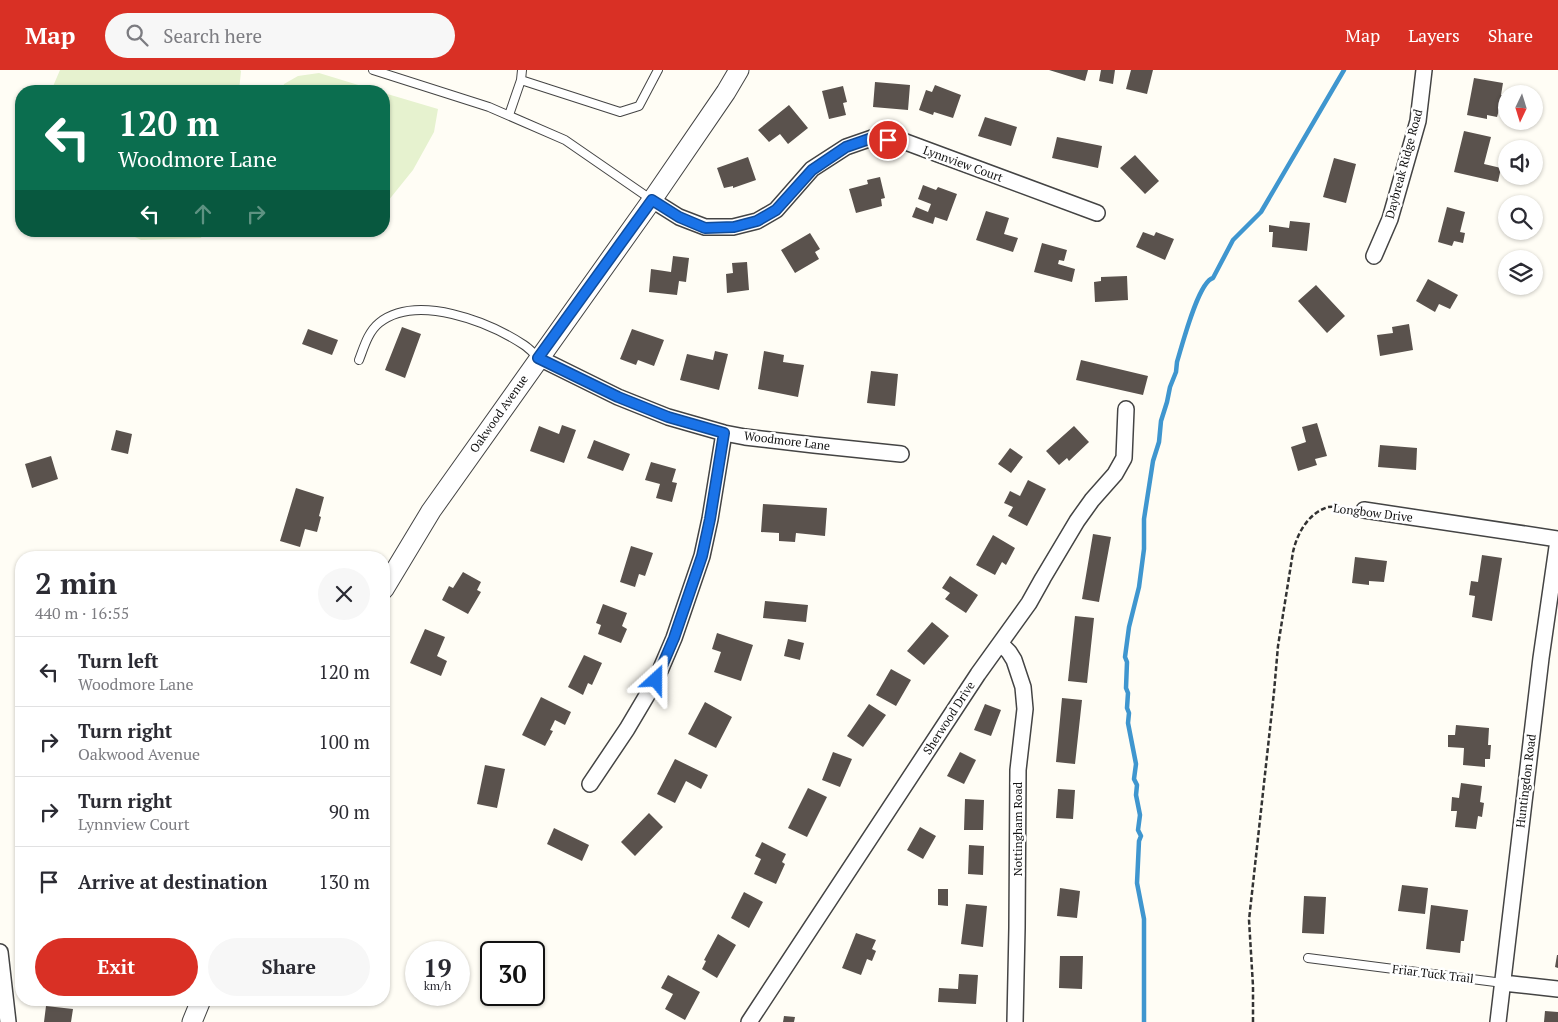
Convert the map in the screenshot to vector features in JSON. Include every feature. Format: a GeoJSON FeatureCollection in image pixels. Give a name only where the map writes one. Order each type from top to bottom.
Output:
{"type":"FeatureCollection","features":[{"type":"Feature","properties":{"kind":"street","name":"Oakwood Avenue"},"geometry":{"type":"LineString","coordinates":[[390,579],[431,511],[652,200],[739,70]]}},
{"type":"Feature","properties":{"kind":"street","name":"Daybreak Ridge Road"},"geometry":{"type":"LineString","coordinates":[[1374,256],[1390,219],[1418,121],[1424,70]]}},
{"type":"Feature","properties":{"kind":"street","name":"Lynnview Court"},"geometry":{"type":"LineString","coordinates":[[652,200],[679,217],[705,228],[734,227],[757,221],[776,210],[812,170],[846,147],[872,138],[903,142],[1097,213]]}},
{"type":"Feature","properties":{"kind":"street","name":"Woodmore Lane"},"geometry":{"type":"LineString","coordinates":[[538,358],[618,397],[668,417],[724,433],[901,454]]}},
{"type":"Feature","properties":{"kind":"street","name":"Sherwood Drive"},"geometry":{"type":"LineString","coordinates":[[750,1022],[978,674],[1029,603],[1077,521],[1092,500],[1115,474],[1124,458],[1126,409]]}},
{"type":"Feature","properties":{"kind":"street"},"geometry":{"type":"LineString","coordinates":[[590,784],[627,729],[656,680],[674,638],[702,556],[724,433]]}},
{"type":"Feature","properties":{"kind":"street","name":"Longbow Drive"},"geometry":{"type":"LineString","coordinates":[[1364,510],[1558,539]]}},
{"type":"Feature","properties":{"kind":"street","name":"Huntingdon Road"},"geometry":{"type":"LineString","coordinates":[[1498,1022],[1541,658],[1558,539]]}},
{"type":"Feature","properties":{"kind":"street","name":"Nottingham Road"},"geometry":{"type":"LineString","coordinates":[[1001,644],[1014,660],[1023,687],[1025,709],[1018,770],[1015,1022]]}},
{"type":"Feature","properties":{"kind":"street"},"geometry":{"type":"LineString","coordinates":[[0,952],[8,1022]]}},
{"type":"Feature","properties":{"kind":"street","name":"Friar Tuck Trail"},"geometry":{"type":"LineString","coordinates":[[1503,983],[1558,989]]}},
{"type":"Feature","properties":{"kind":"street"},"geometry":{"type":"LineString","coordinates":[[192,1022],[199,1006]]}},
{"type":"Feature","properties":{"kind":"lane"},"geometry":{"type":"LineString","coordinates":[[373,70],[489,107],[565,140],[652,200]]}},
{"type":"Feature","properties":{"kind":"lane"},"geometry":{"type":"LineString","coordinates":[[509,115],[521,80],[522,70]]}},
{"type":"Feature","properties":{"kind":"lane"},"geometry":{"type":"LineString","coordinates":[[521,80],[620,112],[639,106],[658,70]]}},
{"type":"Feature","properties":{"kind":"lane"},"geometry":{"type":"LineString","coordinates":[[359,360],[372,331],[379,323],[391,316],[407,311],[430,310],[481,322],[526,346],[538,358]]}},
{"type":"Feature","properties":{"kind":"lane","name":"Friar Tuck Trail"},"geometry":{"type":"LineString","coordinates":[[1308,958],[1503,983]]}},
{"type":"Feature","properties":{"kind":"path","name":"Longbow Drive"},"geometry":{"type":"LineString","coordinates":[[1253,1022],[1249,920],[1278,646],[1296,540],[1308,521],[1318,512],[1329,507],[1364,510]]}},
{"type":"Feature","properties":{"kind":"green space"},"geometry":{"type":"Polygon","coordinates":[[[60,70],[241,71],[240,85],[54,85],[60,70]]]}},
{"type":"Feature","properties":{"kind":"green space"},"geometry":{"type":"Polygon","coordinates":[[[319,73],[358,85],[284,85],[298,76],[319,73]]]}},
{"type":"Feature","properties":{"kind":"green space"},"geometry":{"type":"Polygon","coordinates":[[[390,95],[438,109],[434,132],[413,170],[390,199],[390,95]]]}},
{"type":"Feature","properties":{"kind":"green space"},"geometry":{"type":"Polygon","coordinates":[[[135,237],[201,237],[201,238],[141,240],[135,237]]]}},
{"type":"Feature","properties":{"kind":"building"},"geometry":{"type":"Polygon","coordinates":[[[1049,70],[1088,70],[1085,81],[1049,70]]]}},
{"type":"Feature","properties":{"kind":"building"},"geometry":{"type":"Polygon","coordinates":[[[1101,70],[1115,70],[1113,84],[1099,81],[1101,70]]]}},
{"type":"Feature","properties":{"kind":"building"},"geometry":{"type":"Polygon","coordinates":[[[1131,70],[1153,70],[1147,94],[1126,89],[1131,70]]]}},
{"type":"Feature","properties":{"kind":"building"},"geometry":{"type":"Polygon","coordinates":[[[1474,78],[1503,83],[1503,85],[1498,85],[1497,117],[1487,115],[1487,119],[1467,115],[1474,78]]]}},
{"type":"Feature","properties":{"kind":"building"},"geometry":{"type":"Polygon","coordinates":[[[875,82],[910,85],[908,110],[873,107],[875,82]]]}},
{"type":"Feature","properties":{"kind":"building"},"geometry":{"type":"Polygon","coordinates":[[[935,85],[961,95],[953,118],[934,112],[933,115],[919,110],[926,90],[932,92],[935,85]]]}},
{"type":"Feature","properties":{"kind":"building"},"geometry":{"type":"Polygon","coordinates":[[[843,86],[847,102],[843,103],[846,115],[829,119],[822,91],[843,86]]]}},
{"type":"Feature","properties":{"kind":"building"},"geometry":{"type":"Polygon","coordinates":[[[789,105],[808,128],[788,144],[780,134],[769,142],[758,130],[789,105]]]}},
{"type":"Feature","properties":{"kind":"building"},"geometry":{"type":"Polygon","coordinates":[[[985,117],[1017,127],[1011,146],[978,136],[985,117]]]}},
{"type":"Feature","properties":{"kind":"building"},"geometry":{"type":"Polygon","coordinates":[[[1464,131],[1491,137],[1484,164],[1498,167],[1498,182],[1454,172],[1464,131]]]}},
{"type":"Feature","properties":{"kind":"building"},"geometry":{"type":"Polygon","coordinates":[[[1057,137],[1102,146],[1098,168],[1052,158],[1057,137]]]}},
{"type":"Feature","properties":{"kind":"building"},"geometry":{"type":"Polygon","coordinates":[[[1135,155],[1159,181],[1145,194],[1120,168],[1135,155]]]}},
{"type":"Feature","properties":{"kind":"building"},"geometry":{"type":"Polygon","coordinates":[[[748,157],[756,180],[733,188],[733,186],[724,188],[717,168],[748,157]]]}},
{"type":"Feature","properties":{"kind":"building"},"geometry":{"type":"Polygon","coordinates":[[[1334,158],[1356,164],[1346,203],[1323,197],[1334,158]]]}},
{"type":"Feature","properties":{"kind":"building"},"geometry":{"type":"Polygon","coordinates":[[[880,177],[885,198],[881,199],[882,206],[856,213],[849,189],[868,184],[867,180],[880,177]]]}},
{"type":"Feature","properties":{"kind":"building"},"geometry":{"type":"Polygon","coordinates":[[[923,185],[936,190],[938,187],[957,194],[947,221],[935,217],[933,224],[912,217],[916,207],[928,212],[931,204],[918,199],[923,185]]]}},
{"type":"Feature","properties":{"kind":"building"},"geometry":{"type":"Polygon","coordinates":[[[1447,207],[1465,212],[1460,232],[1465,233],[1463,243],[1454,241],[1452,246],[1438,242],[1447,207]]]}},
{"type":"Feature","properties":{"kind":"building"},"geometry":{"type":"Polygon","coordinates":[[[986,211],[1009,218],[1004,234],[1018,238],[1013,252],[976,240],[986,211]]]}},
{"type":"Feature","properties":{"kind":"building"},"geometry":{"type":"Polygon","coordinates":[[[1290,221],[1310,223],[1307,251],[1272,247],[1273,232],[1269,232],[1269,225],[1289,228],[1290,221]]]}},
{"type":"Feature","properties":{"kind":"building"},"geometry":{"type":"Polygon","coordinates":[[[1143,232],[1154,236],[1156,232],[1174,239],[1165,260],[1136,247],[1143,232]]]}},
{"type":"Feature","properties":{"kind":"building"},"geometry":{"type":"Polygon","coordinates":[[[810,233],[820,249],[815,252],[819,259],[795,273],[781,250],[810,233]]]}},
{"type":"Feature","properties":{"kind":"building"},"geometry":{"type":"Polygon","coordinates":[[[1042,243],[1067,250],[1064,261],[1059,260],[1058,264],[1075,269],[1072,282],[1034,272],[1042,243]]]}},
{"type":"Feature","properties":{"kind":"building"},"geometry":{"type":"Polygon","coordinates":[[[673,256],[689,258],[686,282],[679,281],[677,295],[649,292],[651,269],[671,272],[673,256]]]}},
{"type":"Feature","properties":{"kind":"building"},"geometry":{"type":"Polygon","coordinates":[[[747,262],[749,290],[727,293],[726,274],[733,273],[732,263],[747,262]]]}},
{"type":"Feature","properties":{"kind":"building"},"geometry":{"type":"Polygon","coordinates":[[[1127,276],[1128,300],[1095,302],[1094,282],[1101,281],[1101,277],[1127,276]]]}},
{"type":"Feature","properties":{"kind":"building"},"geometry":{"type":"Polygon","coordinates":[[[1428,279],[1458,295],[1450,309],[1439,304],[1435,312],[1416,301],[1428,279]]]}},
{"type":"Feature","properties":{"kind":"building"},"geometry":{"type":"Polygon","coordinates":[[[1316,285],[1345,316],[1327,333],[1298,301],[1316,285]]]}},
{"type":"Feature","properties":{"kind":"building"},"geometry":{"type":"Polygon","coordinates":[[[1409,324],[1413,350],[1380,356],[1377,335],[1393,333],[1392,327],[1409,324]]]}},
{"type":"Feature","properties":{"kind":"building"},"geometry":{"type":"Polygon","coordinates":[[[402,327],[421,334],[405,378],[385,370],[402,327]]]}},
{"type":"Feature","properties":{"kind":"building"},"geometry":{"type":"Polygon","coordinates":[[[308,329],[338,340],[332,355],[302,344],[308,329]]]}},
{"type":"Feature","properties":{"kind":"building"},"geometry":{"type":"Polygon","coordinates":[[[632,329],[664,340],[654,366],[638,360],[636,365],[620,359],[632,329]]]}},
{"type":"Feature","properties":{"kind":"building"},"geometry":{"type":"Polygon","coordinates":[[[715,351],[728,354],[719,390],[680,380],[687,354],[713,360],[715,351]]]}},
{"type":"Feature","properties":{"kind":"building"},"geometry":{"type":"Polygon","coordinates":[[[764,351],[784,355],[783,362],[804,365],[798,397],[758,389],[764,351]]]}},
{"type":"Feature","properties":{"kind":"building"},"geometry":{"type":"Polygon","coordinates":[[[1081,360],[1148,376],[1143,395],[1076,380],[1081,360]]]}},
{"type":"Feature","properties":{"kind":"building"},"geometry":{"type":"Polygon","coordinates":[[[871,371],[898,374],[895,406],[867,403],[871,371]]]}},
{"type":"Feature","properties":{"kind":"building"},"geometry":{"type":"Polygon","coordinates":[[[1317,423],[1327,456],[1315,459],[1317,465],[1298,471],[1291,447],[1306,442],[1302,427],[1317,423]]]}},
{"type":"Feature","properties":{"kind":"building"},"geometry":{"type":"Polygon","coordinates":[[[562,425],[576,430],[564,463],[530,451],[539,426],[559,434],[562,425]]]}},
{"type":"Feature","properties":{"kind":"building"},"geometry":{"type":"Polygon","coordinates":[[[1074,426],[1089,442],[1069,461],[1067,458],[1059,465],[1046,451],[1074,426]]]}},
{"type":"Feature","properties":{"kind":"building"},"geometry":{"type":"Polygon","coordinates":[[[116,430],[132,434],[128,454],[111,450],[116,430]]]}},
{"type":"Feature","properties":{"kind":"building"},"geometry":{"type":"Polygon","coordinates":[[[594,440],[630,454],[623,471],[587,458],[594,440]]]}},
{"type":"Feature","properties":{"kind":"building"},"geometry":{"type":"Polygon","coordinates":[[[1380,445],[1417,448],[1416,470],[1378,467],[1380,445]]]}},
{"type":"Feature","properties":{"kind":"building"},"geometry":{"type":"Polygon","coordinates":[[[1010,448],[1023,457],[1011,473],[998,464],[1010,448]]]}},
{"type":"Feature","properties":{"kind":"building"},"geometry":{"type":"Polygon","coordinates":[[[51,456],[58,479],[32,488],[25,464],[51,456]]]}},
{"type":"Feature","properties":{"kind":"building"},"geometry":{"type":"Polygon","coordinates":[[[651,462],[676,469],[672,482],[677,483],[672,502],[656,498],[660,484],[645,480],[651,462]]]}},
{"type":"Feature","properties":{"kind":"building"},"geometry":{"type":"Polygon","coordinates":[[[1028,480],[1046,489],[1027,526],[1008,516],[1013,507],[1004,503],[1010,491],[1020,496],[1028,480]]]}},
{"type":"Feature","properties":{"kind":"building"},"geometry":{"type":"Polygon","coordinates":[[[296,488],[324,497],[317,532],[305,529],[300,547],[280,541],[296,488]]]}},
{"type":"Feature","properties":{"kind":"building"},"geometry":{"type":"Polygon","coordinates":[[[763,504],[827,508],[825,536],[796,533],[795,542],[779,541],[779,533],[761,532],[763,504]]]}},
{"type":"Feature","properties":{"kind":"building"},"geometry":{"type":"Polygon","coordinates":[[[1093,534],[1111,537],[1099,602],[1082,599],[1093,534]]]}},
{"type":"Feature","properties":{"kind":"building"},"geometry":{"type":"Polygon","coordinates":[[[993,535],[1015,548],[1006,565],[1002,562],[995,575],[976,565],[993,535]]]}},
{"type":"Feature","properties":{"kind":"building"},"geometry":{"type":"Polygon","coordinates":[[[631,546],[653,553],[645,576],[639,574],[635,587],[620,582],[631,546]]]}},
{"type":"Feature","properties":{"kind":"building"},"geometry":{"type":"Polygon","coordinates":[[[1482,555],[1502,558],[1492,621],[1472,617],[1475,596],[1469,595],[1471,581],[1478,582],[1482,555]]]}},
{"type":"Feature","properties":{"kind":"building"},"geometry":{"type":"Polygon","coordinates":[[[1355,557],[1387,561],[1384,582],[1369,581],[1369,585],[1352,583],[1355,557]]]}},
{"type":"Feature","properties":{"kind":"building"},"geometry":{"type":"Polygon","coordinates":[[[463,572],[481,582],[477,590],[481,592],[468,614],[442,600],[449,586],[453,588],[463,572]]]}},
{"type":"Feature","properties":{"kind":"building"},"geometry":{"type":"Polygon","coordinates":[[[950,576],[978,595],[966,613],[945,599],[950,593],[942,588],[950,576]]]}},
{"type":"Feature","properties":{"kind":"building"},"geometry":{"type":"Polygon","coordinates":[[[765,601],[808,605],[806,622],[763,618],[765,601]]]}},
{"type":"Feature","properties":{"kind":"building"},"geometry":{"type":"Polygon","coordinates":[[[603,604],[627,613],[622,626],[627,629],[621,643],[598,634],[601,625],[596,623],[603,604]]]}},
{"type":"Feature","properties":{"kind":"building"},"geometry":{"type":"Polygon","coordinates":[[[1075,616],[1094,618],[1087,683],[1068,681],[1075,616]]]}},
{"type":"Feature","properties":{"kind":"building"},"geometry":{"type":"Polygon","coordinates":[[[932,622],[949,636],[924,665],[907,651],[932,622]]]}},
{"type":"Feature","properties":{"kind":"building"},"geometry":{"type":"Polygon","coordinates":[[[425,629],[445,637],[437,656],[447,661],[441,676],[410,663],[425,629]]]}},
{"type":"Feature","properties":{"kind":"building"},"geometry":{"type":"Polygon","coordinates":[[[717,633],[753,645],[741,681],[714,672],[721,652],[712,649],[717,633]]]}},
{"type":"Feature","properties":{"kind":"building"},"geometry":{"type":"Polygon","coordinates":[[[788,639],[804,643],[800,660],[784,656],[788,639]]]}},
{"type":"Feature","properties":{"kind":"building"},"geometry":{"type":"Polygon","coordinates":[[[584,655],[602,663],[592,685],[588,683],[583,695],[568,687],[584,655]]]}},
{"type":"Feature","properties":{"kind":"building"},"geometry":{"type":"Polygon","coordinates":[[[891,669],[911,680],[896,706],[876,695],[891,669]]]}},
{"type":"Feature","properties":{"kind":"building"},"geometry":{"type":"Polygon","coordinates":[[[541,697],[571,712],[565,725],[555,720],[550,730],[553,731],[545,746],[522,735],[541,697]]]}},
{"type":"Feature","properties":{"kind":"building"},"geometry":{"type":"Polygon","coordinates":[[[1062,698],[1082,700],[1075,764],[1056,762],[1062,698]]]}},
{"type":"Feature","properties":{"kind":"building"},"geometry":{"type":"Polygon","coordinates":[[[705,702],[732,717],[716,748],[688,734],[705,702]]]}},
{"type":"Feature","properties":{"kind":"building"},"geometry":{"type":"Polygon","coordinates":[[[869,704],[886,715],[863,747],[847,736],[869,704]]]}},
{"type":"Feature","properties":{"kind":"building"},"geometry":{"type":"Polygon","coordinates":[[[985,704],[1001,710],[991,736],[974,730],[985,704]]]}},
{"type":"Feature","properties":{"kind":"building"},"geometry":{"type":"Polygon","coordinates":[[[1456,725],[1489,728],[1488,745],[1491,745],[1490,759],[1485,759],[1485,767],[1463,765],[1464,748],[1448,747],[1448,735],[1455,735],[1456,725]]]}},
{"type":"Feature","properties":{"kind":"building"},"geometry":{"type":"Polygon","coordinates":[[[833,752],[852,759],[840,787],[822,780],[833,752]]]}},
{"type":"Feature","properties":{"kind":"building"},"geometry":{"type":"Polygon","coordinates":[[[960,752],[976,760],[964,784],[947,776],[960,752]]]}},
{"type":"Feature","properties":{"kind":"building"},"geometry":{"type":"Polygon","coordinates":[[[675,759],[708,775],[701,789],[686,781],[675,803],[657,794],[675,759]]]}},
{"type":"Feature","properties":{"kind":"building"},"geometry":{"type":"Polygon","coordinates":[[[485,765],[505,769],[497,808],[477,804],[485,765]]]}},
{"type":"Feature","properties":{"kind":"building"},"geometry":{"type":"Polygon","coordinates":[[[1461,783],[1482,786],[1480,802],[1484,803],[1482,817],[1478,816],[1476,829],[1455,827],[1457,811],[1451,811],[1452,797],[1459,798],[1461,783]]]}},
{"type":"Feature","properties":{"kind":"building"},"geometry":{"type":"Polygon","coordinates":[[[808,788],[827,797],[807,837],[788,828],[808,788]]]}},
{"type":"Feature","properties":{"kind":"building"},"geometry":{"type":"Polygon","coordinates":[[[1058,789],[1075,790],[1073,819],[1056,818],[1058,789]]]}},
{"type":"Feature","properties":{"kind":"building"},"geometry":{"type":"Polygon","coordinates":[[[965,799],[984,800],[983,830],[964,830],[965,799]]]}},
{"type":"Feature","properties":{"kind":"building"},"geometry":{"type":"Polygon","coordinates":[[[649,813],[663,827],[635,856],[621,842],[649,813]]]}},
{"type":"Feature","properties":{"kind":"building"},"geometry":{"type":"Polygon","coordinates":[[[920,827],[936,836],[923,859],[907,850],[920,827]]]}},
{"type":"Feature","properties":{"kind":"building"},"geometry":{"type":"Polygon","coordinates":[[[554,828],[589,845],[582,861],[547,844],[554,828]]]}},
{"type":"Feature","properties":{"kind":"building"},"geometry":{"type":"Polygon","coordinates":[[[762,842],[786,854],[782,862],[785,864],[776,884],[754,874],[761,859],[755,856],[762,842]]]}},
{"type":"Feature","properties":{"kind":"building"},"geometry":{"type":"Polygon","coordinates":[[[969,845],[984,846],[983,875],[968,874],[969,845]]]}},
{"type":"Feature","properties":{"kind":"building"},"geometry":{"type":"Polygon","coordinates":[[[1402,885],[1428,888],[1425,914],[1398,911],[1402,885]]]}},
{"type":"Feature","properties":{"kind":"building"},"geometry":{"type":"Polygon","coordinates":[[[1060,888],[1080,891],[1077,918],[1057,916],[1060,888]]]}},
{"type":"Feature","properties":{"kind":"building"},"geometry":{"type":"Polygon","coordinates":[[[938,889],[948,889],[948,906],[938,905],[938,889]]]}},
{"type":"Feature","properties":{"kind":"building"},"geometry":{"type":"Polygon","coordinates":[[[744,892],[763,902],[749,928],[731,918],[744,892]]]}},
{"type":"Feature","properties":{"kind":"building"},"geometry":{"type":"Polygon","coordinates":[[[1304,896],[1326,897],[1324,934],[1302,933],[1304,896]]]}},
{"type":"Feature","properties":{"kind":"building"},"geometry":{"type":"Polygon","coordinates":[[[966,904],[987,906],[983,947],[961,944],[966,904]]]}},
{"type":"Feature","properties":{"kind":"building"},"geometry":{"type":"Polygon","coordinates":[[[1431,905],[1468,910],[1464,941],[1461,941],[1460,953],[1426,949],[1431,905]]]}},
{"type":"Feature","properties":{"kind":"building"},"geometry":{"type":"Polygon","coordinates":[[[856,933],[876,940],[872,949],[876,951],[872,961],[867,959],[861,975],[842,968],[856,933]]]}},
{"type":"Feature","properties":{"kind":"building"},"geometry":{"type":"Polygon","coordinates":[[[718,934],[736,945],[717,978],[702,969],[706,961],[704,960],[718,934]]]}},
{"type":"Feature","properties":{"kind":"building"},"geometry":{"type":"Polygon","coordinates":[[[1558,955],[1558,968],[1555,967],[1558,955]]]}},
{"type":"Feature","properties":{"kind":"building"},"geometry":{"type":"Polygon","coordinates":[[[1060,956],[1083,956],[1082,989],[1059,988],[1060,956]]]}},
{"type":"Feature","properties":{"kind":"building"},"geometry":{"type":"Polygon","coordinates":[[[959,974],[978,975],[976,1004],[938,1002],[939,988],[958,989],[959,974]]]}},
{"type":"Feature","properties":{"kind":"building"},"geometry":{"type":"Polygon","coordinates":[[[668,975],[700,992],[685,1020],[665,1009],[673,994],[661,988],[668,975]]]}},
{"type":"Feature","properties":{"kind":"building"},"geometry":{"type":"Polygon","coordinates":[[[46,1006],[73,1009],[71,1022],[44,1022],[46,1006]]]}},
{"type":"Feature","properties":{"kind":"building"},"geometry":{"type":"Polygon","coordinates":[[[1545,1011],[1558,1012],[1558,1022],[1544,1022],[1545,1011]]]}},
{"type":"Feature","properties":{"kind":"building"},"geometry":{"type":"Polygon","coordinates":[[[784,1016],[795,1017],[794,1022],[783,1022],[784,1016]]]}},
{"type":"Feature","properties":{"kind":"waterway"},"geometry":{"type":"LineString","coordinates":[[1144,1022],[1144,919],[1137,883],[1139,841],[1141,836],[1138,830],[1140,815],[1136,795],[1137,785],[1134,779],[1136,764],[1128,723],[1127,662],[1125,657],[1129,627],[1139,587],[1144,549],[1144,519],[1153,461],[1159,442],[1161,421],[1196,302],[1207,282],[1213,278],[1233,240],[1261,212],[1344,70]]}},
{"type":"Feature","properties":{"kind":"route"},"geometry":{"type":"LineString","coordinates":[[656,680],[674,638],[702,556],[724,433],[668,417],[618,397],[538,358],[652,200],[679,217],[705,228],[734,227],[757,221],[776,210],[812,170],[846,147],[872,138],[888,140]]}}]}
